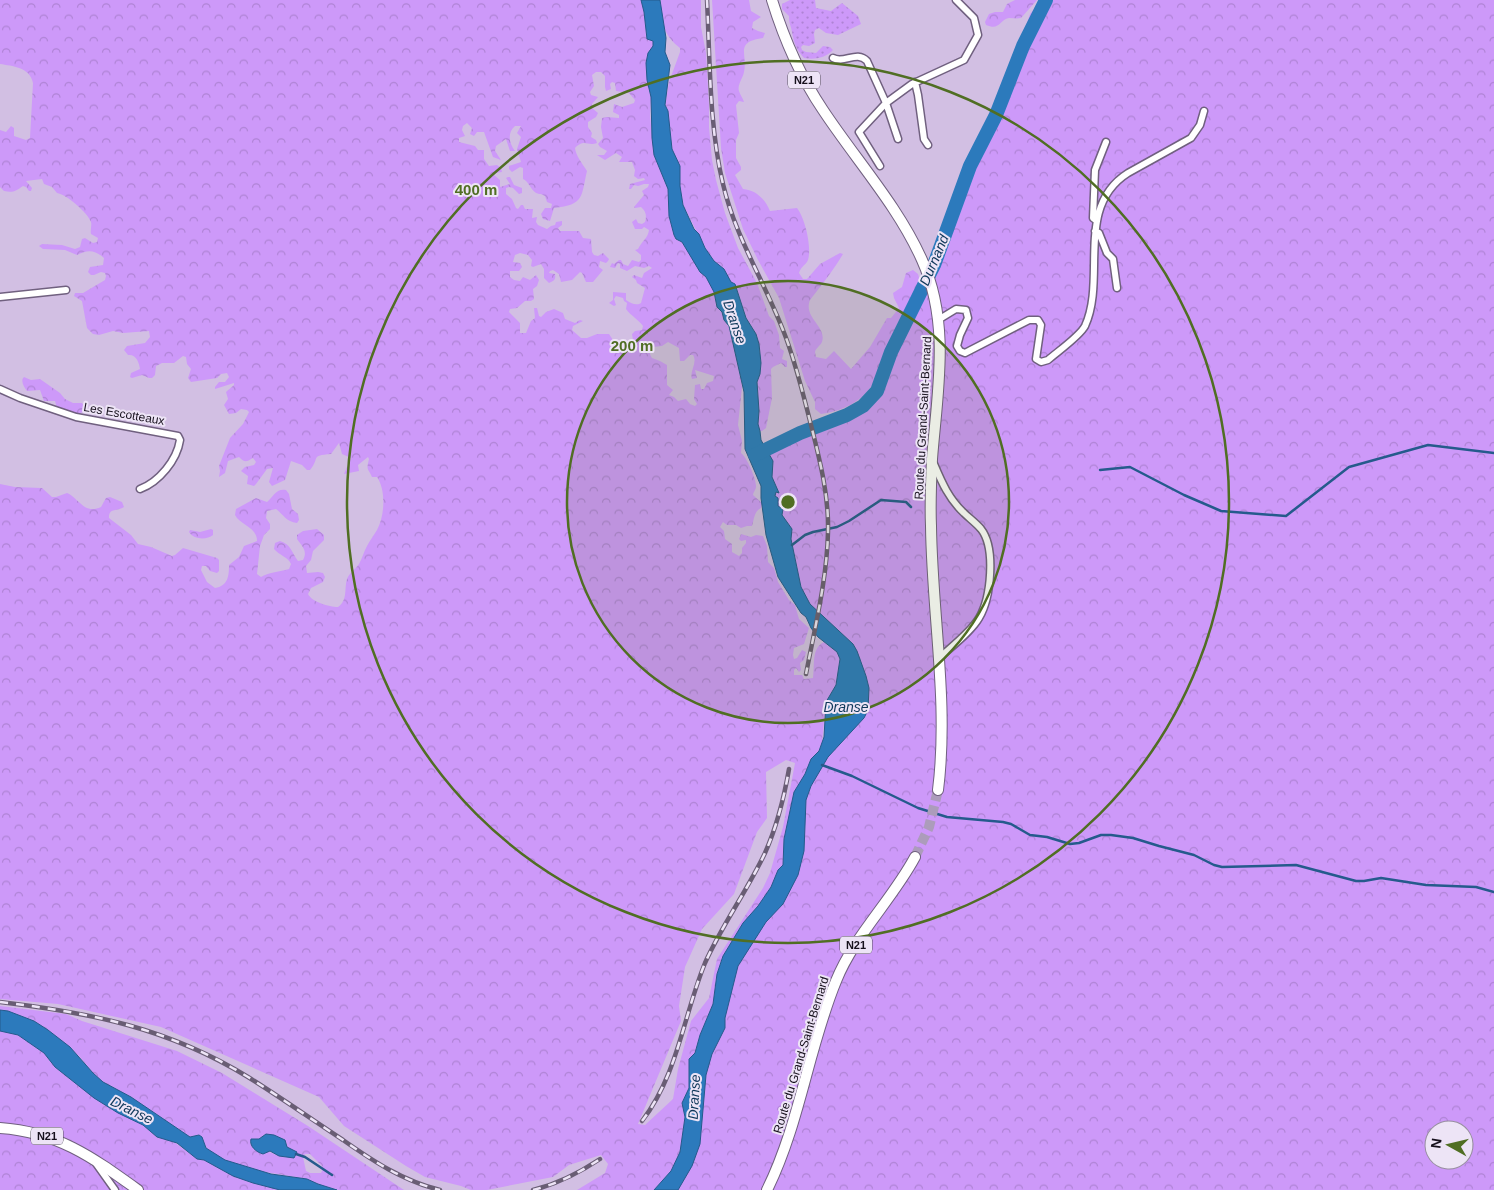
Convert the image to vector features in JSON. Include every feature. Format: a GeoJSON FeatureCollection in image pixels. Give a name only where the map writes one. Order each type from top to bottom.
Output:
{"type":"FeatureCollection","features":[{"type":"Feature","properties":{"kind":"main road","name":"Route du Grand-Saint-Bernard"},"geometry":{"type":"LineString","coordinates":[[772,0],[789,49],[809,88],[833,126],[900,220],[922,260],[936,306],[940,345],[940,375],[932,460],[931,514],[942,736],[938,790]]}},
{"type":"Feature","properties":{"kind":"main road","name":"Route du Grand-Saint-Bernard"},"geometry":{"type":"LineString","coordinates":[[767,1190],[784,1151],[827,1004],[842,967],[899,885],[915,856]]}},
{"type":"Feature","properties":{"kind":"main road","name":"N21"},"geometry":{"type":"LineString","coordinates":[[0,1128],[33,1132],[70,1145],[91,1157],[138,1190]]}},
{"type":"Feature","properties":{"kind":"street"},"geometry":{"type":"LineString","coordinates":[[880,166],[859,132],[886,103],[913,83],[964,60],[978,35],[974,18],[956,0]]}},
{"type":"Feature","properties":{"kind":"street"},"geometry":{"type":"LineString","coordinates":[[833,58],[838,60],[856,56],[867,61],[886,103],[898,138]]}},
{"type":"Feature","properties":{"kind":"street"},"geometry":{"type":"LineString","coordinates":[[913,83],[918,95],[924,139],[928,145]]}},
{"type":"Feature","properties":{"kind":"street"},"geometry":{"type":"LineString","coordinates":[[938,320],[956,309],[966,310],[968,318],[957,346],[963,353],[967,353],[1029,320],[1038,320],[1041,325],[1036,359],[1041,362],[1048,360],[1081,332],[1088,320],[1095,275],[1095,231],[1106,198],[1116,183],[1140,166],[1191,138],[1200,125],[1204,111]]}},
{"type":"Feature","properties":{"kind":"street"},"geometry":{"type":"LineString","coordinates":[[1097,221],[1093,218],[1095,170],[1106,142]]}},
{"type":"Feature","properties":{"kind":"street"},"geometry":{"type":"LineString","coordinates":[[1095,231],[1100,233],[1107,253],[1113,259],[1117,288]]}},
{"type":"Feature","properties":{"kind":"street"},"geometry":{"type":"LineString","coordinates":[[0,297],[66,290]]}},
{"type":"Feature","properties":{"kind":"street","name":"Les Escotteaux"},"geometry":{"type":"LineString","coordinates":[[0,389],[35,404],[81,418],[177,435],[180,438],[180,442],[170,462],[156,481],[140,489]]}},
{"type":"Feature","properties":{"kind":"street"},"geometry":{"type":"LineString","coordinates":[[932,460],[947,493],[964,514],[981,529],[987,541],[990,554],[988,588],[984,609],[978,620],[938,659]]}},
{"type":"Feature","properties":{"kind":"street"},"geometry":{"type":"LineString","coordinates":[[91,1157],[115,1190]]}},
{"type":"Feature","properties":{"kind":"green space"},"geometry":{"type":"Polygon","coordinates":[[[0,0],[641,0],[647,38],[653,41],[648,86],[651,97],[650,115],[654,155],[668,189],[669,216],[674,235],[676,239],[682,242],[700,271],[706,277],[714,291],[717,307],[722,312],[724,320],[729,326],[740,369],[742,387],[738,425],[742,441],[741,453],[749,464],[755,480],[756,488],[753,495],[762,503],[761,508],[756,513],[752,526],[741,528],[736,525],[727,525],[723,522],[720,527],[724,531],[725,539],[732,544],[732,552],[739,556],[746,543],[746,540],[741,541],[739,539],[741,534],[751,537],[756,535],[763,536],[767,546],[768,562],[774,568],[778,582],[789,600],[795,605],[799,619],[809,628],[804,644],[794,648],[794,659],[797,658],[802,650],[806,652],[804,660],[800,663],[801,670],[799,672],[796,668],[794,675],[802,675],[804,679],[813,678],[815,653],[817,648],[824,642],[837,652],[840,660],[836,685],[826,702],[822,743],[819,751],[811,759],[805,774],[794,792],[784,839],[783,865],[778,870],[771,887],[743,923],[723,956],[717,974],[713,1004],[700,1035],[695,1053],[689,1062],[689,1088],[683,1100],[685,1117],[680,1152],[671,1171],[654,1190],[577,1190],[605,1173],[608,1164],[601,1155],[569,1165],[553,1177],[487,1190],[471,1190],[425,1177],[344,1126],[319,1097],[161,1027],[58,1004],[0,999],[0,484],[15,487],[42,488],[52,497],[67,493],[90,509],[101,507],[106,498],[110,497],[122,502],[124,507],[110,512],[109,518],[131,535],[138,544],[172,556],[183,548],[217,558],[219,560],[219,571],[217,573],[210,571],[206,566],[202,566],[201,570],[207,582],[215,588],[225,583],[228,577],[229,565],[239,557],[244,546],[257,541],[254,532],[235,515],[236,509],[256,498],[267,502],[280,490],[286,490],[289,494],[292,509],[298,514],[299,520],[297,523],[290,521],[276,509],[267,511],[266,518],[270,524],[270,529],[264,535],[260,546],[257,574],[261,577],[289,569],[290,562],[274,549],[275,543],[280,541],[289,547],[298,561],[303,560],[305,551],[297,539],[297,535],[303,531],[317,529],[324,535],[324,540],[313,551],[311,560],[306,566],[307,573],[323,573],[325,577],[323,582],[311,588],[308,594],[321,604],[338,607],[344,598],[347,579],[359,564],[380,524],[383,496],[380,482],[377,477],[372,477],[368,469],[368,457],[358,465],[359,471],[344,474],[351,458],[342,454],[339,443],[331,454],[316,458],[310,470],[291,461],[285,480],[272,486],[269,482],[273,468],[267,469],[254,486],[247,484],[248,476],[241,471],[245,467],[254,465],[256,462],[253,458],[246,461],[239,457],[228,461],[225,473],[219,477],[219,466],[230,438],[243,424],[249,412],[241,409],[236,413],[229,414],[224,405],[228,399],[226,392],[234,383],[215,389],[219,382],[225,382],[229,377],[227,373],[221,374],[217,378],[191,382],[188,378],[191,369],[187,364],[186,357],[183,356],[174,363],[162,363],[156,366],[155,375],[152,378],[142,375],[130,377],[131,373],[140,369],[139,364],[135,357],[128,355],[124,350],[127,346],[145,343],[150,337],[149,331],[123,333],[113,331],[99,335],[93,334],[87,328],[82,301],[74,296],[75,293],[83,293],[105,280],[105,273],[101,272],[91,275],[88,272],[90,267],[103,265],[104,258],[98,253],[91,251],[77,255],[65,250],[43,249],[39,246],[42,244],[62,245],[75,249],[80,247],[82,239],[85,238],[93,243],[97,242],[98,238],[91,234],[89,218],[71,200],[44,184],[42,179],[26,181],[32,188],[31,191],[23,186],[10,192],[4,191],[0,187],[0,130],[6,132],[11,126],[14,128],[14,136],[26,140],[30,138],[33,83],[24,70],[0,64],[0,0]],[[596,72],[592,75],[594,86],[590,92],[591,95],[598,97],[592,104],[592,108],[598,113],[596,117],[588,122],[588,127],[592,133],[591,137],[597,143],[584,143],[575,148],[578,157],[587,171],[582,193],[576,202],[564,207],[554,208],[550,221],[543,219],[541,214],[545,208],[551,208],[552,204],[547,202],[545,196],[535,192],[523,179],[523,168],[520,167],[512,172],[509,169],[509,166],[521,162],[517,149],[521,137],[517,133],[521,126],[515,126],[510,135],[511,145],[515,151],[510,151],[506,139],[496,146],[495,151],[501,160],[493,157],[484,132],[477,132],[474,136],[470,134],[472,128],[467,123],[463,126],[462,130],[465,136],[459,138],[459,142],[475,146],[478,150],[484,150],[484,159],[489,166],[497,165],[501,168],[502,172],[495,173],[494,175],[500,180],[500,187],[510,184],[506,178],[510,177],[514,185],[522,188],[522,193],[519,194],[513,188],[506,188],[506,194],[512,199],[516,208],[518,209],[523,205],[525,209],[533,209],[532,218],[537,217],[536,222],[538,225],[547,229],[555,225],[556,222],[562,221],[562,225],[558,228],[560,231],[579,231],[583,238],[591,239],[594,255],[598,256],[603,253],[609,259],[606,263],[600,261],[599,267],[603,270],[593,282],[586,282],[580,272],[572,280],[561,282],[559,274],[553,270],[549,273],[555,274],[555,279],[549,283],[544,278],[544,269],[541,264],[533,267],[531,266],[532,260],[528,255],[520,253],[515,255],[513,262],[520,263],[522,267],[519,271],[510,271],[510,277],[520,281],[523,277],[530,280],[536,275],[539,280],[537,286],[533,289],[534,299],[525,301],[517,308],[510,309],[509,312],[520,323],[520,333],[526,333],[531,321],[535,318],[534,308],[537,308],[541,317],[546,312],[554,309],[563,313],[565,319],[575,323],[580,320],[583,321],[573,326],[572,330],[581,338],[597,334],[609,334],[615,343],[627,344],[637,351],[632,334],[635,331],[642,330],[643,326],[626,309],[627,303],[623,298],[616,296],[614,299],[616,305],[614,306],[609,303],[613,300],[613,292],[626,293],[626,300],[636,304],[641,303],[645,288],[632,277],[634,275],[642,278],[644,273],[652,268],[649,266],[644,268],[635,266],[627,271],[620,268],[618,263],[615,268],[610,267],[612,263],[614,264],[619,260],[628,266],[632,260],[639,262],[641,260],[641,255],[635,250],[638,249],[649,230],[644,227],[642,229],[635,229],[632,222],[636,219],[638,223],[642,224],[645,222],[644,210],[641,207],[634,207],[644,195],[642,191],[649,184],[634,185],[629,189],[630,184],[645,180],[644,178],[638,179],[634,176],[635,170],[632,162],[619,162],[622,157],[616,153],[605,160],[597,155],[604,155],[607,151],[598,144],[603,138],[602,118],[619,118],[619,115],[613,112],[614,104],[622,107],[634,103],[635,100],[629,93],[616,91],[615,83],[612,82],[610,84],[611,89],[606,91],[605,76],[601,72],[596,72]],[[668,342],[662,346],[653,347],[650,354],[652,358],[667,365],[667,385],[673,390],[669,395],[678,401],[686,399],[695,406],[697,404],[694,399],[695,385],[700,384],[701,389],[704,389],[707,383],[713,381],[714,376],[695,370],[697,378],[692,379],[695,361],[693,355],[690,355],[684,361],[680,361],[679,348],[668,342]],[[786,760],[766,772],[767,818],[757,832],[734,894],[702,929],[685,967],[679,1006],[681,1021],[638,1124],[645,1125],[673,1099],[678,1069],[691,1021],[709,998],[717,959],[763,888],[770,873],[783,827],[795,763],[786,760]]]}},
{"type":"Feature","properties":{"kind":"green space"},"geometry":{"type":"Polygon","coordinates":[[[661,0],[701,0],[701,27],[706,53],[709,127],[716,180],[725,213],[738,248],[757,283],[769,316],[774,321],[779,335],[780,348],[784,351],[782,359],[787,361],[787,367],[781,363],[771,369],[772,398],[766,428],[762,431],[760,431],[758,424],[757,382],[760,374],[760,350],[756,334],[746,318],[735,284],[731,282],[724,269],[714,261],[705,248],[683,205],[680,186],[680,166],[672,149],[668,111],[665,105],[669,82],[680,48],[666,33],[662,21],[661,0]]]}},
{"type":"Feature","properties":{"kind":"green space"},"geometry":{"type":"Polygon","coordinates":[[[712,0],[749,0],[751,11],[761,17],[753,22],[752,28],[765,33],[763,38],[748,42],[744,50],[745,66],[739,84],[739,92],[744,102],[739,101],[736,105],[739,133],[736,140],[736,158],[741,170],[735,175],[743,189],[752,191],[759,196],[766,203],[770,211],[797,208],[805,225],[809,248],[808,260],[799,273],[803,279],[807,279],[820,264],[840,253],[843,254],[810,300],[810,312],[823,336],[822,342],[815,352],[816,357],[826,359],[834,351],[851,369],[870,347],[887,318],[891,318],[899,308],[893,293],[902,287],[906,273],[913,270],[919,276],[920,285],[917,294],[897,324],[880,371],[872,386],[857,401],[833,412],[821,414],[815,409],[815,402],[805,381],[779,298],[743,229],[725,173],[721,148],[712,0]]]}},
{"type":"Feature","properties":{"kind":"green space"},"geometry":{"type":"Polygon","coordinates":[[[790,0],[815,0],[816,8],[831,11],[842,3],[858,16],[861,24],[838,35],[826,33],[819,28],[815,30],[815,43],[809,46],[803,45],[801,47],[802,50],[816,53],[823,46],[830,47],[833,50],[820,58],[804,58],[795,43],[789,16],[782,9],[782,4],[790,0]]]}},
{"type":"Feature","properties":{"kind":"green space"},"geometry":{"type":"Polygon","coordinates":[[[1015,0],[1037,0],[1021,18],[1006,19],[994,27],[986,25],[985,22],[989,14],[1003,12],[1007,4],[1015,0]]]}},
{"type":"Feature","properties":{"kind":"green space"},"geometry":{"type":"Polygon","coordinates":[[[1042,0],[1494,0],[1494,1190],[661,1190],[693,1135],[694,1068],[735,962],[794,878],[804,796],[856,683],[808,605],[793,585],[759,460],[772,442],[850,416],[880,389],[903,320],[925,290],[952,223],[957,196],[981,135],[995,118],[1030,14],[1042,0]]]}},
{"type":"Feature","properties":{"kind":"green space"},"geometry":{"type":"Polygon","coordinates":[[[24,377],[31,380],[40,379],[60,393],[65,399],[73,403],[82,403],[85,408],[83,412],[75,415],[57,408],[55,401],[44,401],[40,390],[27,391],[22,382],[24,377]]]}},
{"type":"Feature","properties":{"kind":"green space"},"geometry":{"type":"Polygon","coordinates":[[[190,530],[200,532],[213,530],[213,535],[204,538],[194,537],[189,532],[190,530]]]}},
{"type":"Feature","properties":{"kind":"green space"},"geometry":{"type":"Polygon","coordinates":[[[0,1006],[66,1014],[82,1021],[177,1051],[222,1073],[308,1126],[404,1190],[338,1190],[293,1176],[232,1164],[209,1151],[199,1135],[190,1137],[131,1097],[103,1082],[79,1056],[48,1030],[34,1021],[8,1011],[0,1010],[0,1006]],[[264,1135],[250,1143],[255,1150],[276,1155],[291,1150],[287,1147],[286,1142],[264,1135]],[[305,1154],[303,1157],[306,1171],[321,1173],[322,1166],[310,1154],[305,1154]]]}},
{"type":"Feature","properties":{"kind":"green space"},"geometry":{"type":"Polygon","coordinates":[[[0,1021],[59,1054],[190,1154],[316,1190],[0,1190],[0,1021]]]}},
{"type":"Feature","properties":{"kind":"water","name":"Dranse"},"geometry":{"type":"Polygon","coordinates":[[[641,0],[660,0],[666,38],[665,52],[670,65],[665,105],[668,111],[672,149],[680,166],[680,186],[683,205],[705,248],[714,261],[724,269],[731,282],[735,284],[746,318],[756,334],[759,344],[761,363],[757,382],[758,424],[761,440],[773,461],[772,477],[779,493],[776,492],[775,496],[778,498],[778,506],[783,509],[782,515],[792,529],[791,539],[801,587],[810,604],[853,644],[869,688],[868,710],[864,718],[828,757],[811,786],[806,800],[804,851],[798,875],[783,904],[766,922],[738,966],[725,1018],[725,1028],[712,1054],[706,1075],[700,1144],[692,1166],[678,1190],[654,1190],[671,1171],[680,1152],[685,1117],[682,1103],[689,1088],[689,1059],[695,1053],[700,1035],[713,1004],[717,974],[723,956],[743,923],[771,887],[778,870],[783,865],[784,839],[794,792],[805,774],[811,759],[819,751],[824,737],[826,702],[836,685],[840,659],[837,652],[818,637],[811,628],[806,617],[801,613],[778,577],[766,535],[761,486],[745,449],[744,392],[729,326],[724,320],[722,312],[717,307],[714,292],[706,277],[700,272],[682,242],[676,239],[674,235],[669,216],[668,189],[654,155],[651,97],[646,63],[648,53],[653,46],[653,41],[647,39],[641,0]]]}},
{"type":"Feature","properties":{"kind":"water","name":"Dranse"},"geometry":{"type":"Polygon","coordinates":[[[0,1010],[8,1011],[34,1021],[48,1030],[70,1047],[103,1082],[131,1097],[190,1137],[199,1135],[202,1137],[206,1148],[225,1160],[271,1174],[307,1179],[337,1190],[280,1190],[233,1176],[204,1160],[197,1159],[177,1143],[157,1137],[143,1125],[118,1113],[94,1098],[55,1067],[44,1053],[18,1035],[0,1031],[0,1010]]]}},
{"type":"Feature","properties":{"kind":"water"},"geometry":{"type":"Polygon","coordinates":[[[266,1134],[285,1140],[287,1147],[297,1152],[294,1158],[279,1156],[270,1151],[263,1154],[256,1150],[251,1144],[251,1139],[259,1139],[266,1134]]]}},
{"type":"Feature","properties":{"kind":"waterway","name":"Durnand"},"geometry":{"type":"LineString","coordinates":[[755,455],[800,433],[847,415],[863,406],[877,391],[891,352],[934,265],[970,166],[996,115],[1023,46],[1046,0]]}},
{"type":"Feature","properties":{"kind":"waterway"},"geometry":{"type":"LineString","coordinates":[[1100,470],[1130,467],[1184,495],[1221,511],[1286,516],[1349,467],[1428,445],[1494,453]]}},
{"type":"Feature","properties":{"kind":"waterway"},"geometry":{"type":"LineString","coordinates":[[792,545],[805,535],[837,527],[849,521],[881,500],[906,502],[911,507]]}},
{"type":"Feature","properties":{"kind":"waterway"},"geometry":{"type":"LineString","coordinates":[[822,765],[852,776],[918,808],[947,817],[1003,822],[1011,824],[1030,835],[1047,837],[1070,844],[1079,843],[1101,835],[1111,835],[1133,838],[1194,855],[1222,867],[1296,865],[1356,881],[1381,878],[1426,885],[1476,887],[1494,892]]}},
{"type":"Feature","properties":{"kind":"waterway"},"geometry":{"type":"LineString","coordinates":[[296,1154],[305,1157],[332,1175]]}},
{"type":"Feature","properties":{"kind":"tunnel"},"geometry":{"type":"LineString","coordinates":[[915,857],[929,827],[938,790]]}},
{"type":"Feature","properties":{"kind":"railway"},"geometry":{"type":"LineString","coordinates":[[707,0],[713,116],[718,162],[723,184],[735,222],[783,330],[791,353],[820,462],[825,490],[828,518],[827,550],[820,603],[806,674]]}},
{"type":"Feature","properties":{"kind":"railway"},"geometry":{"type":"LineString","coordinates":[[642,1121],[654,1103],[672,1065],[705,963],[765,853],[780,812],[789,769]]}},
{"type":"Feature","properties":{"kind":"railway"},"geometry":{"type":"LineString","coordinates":[[0,1002],[66,1011],[128,1025],[188,1046],[248,1077],[389,1170],[440,1190]]}},
{"type":"Feature","properties":{"kind":"railway"},"geometry":{"type":"LineString","coordinates":[[533,1190],[568,1178],[600,1159]]}}]}
